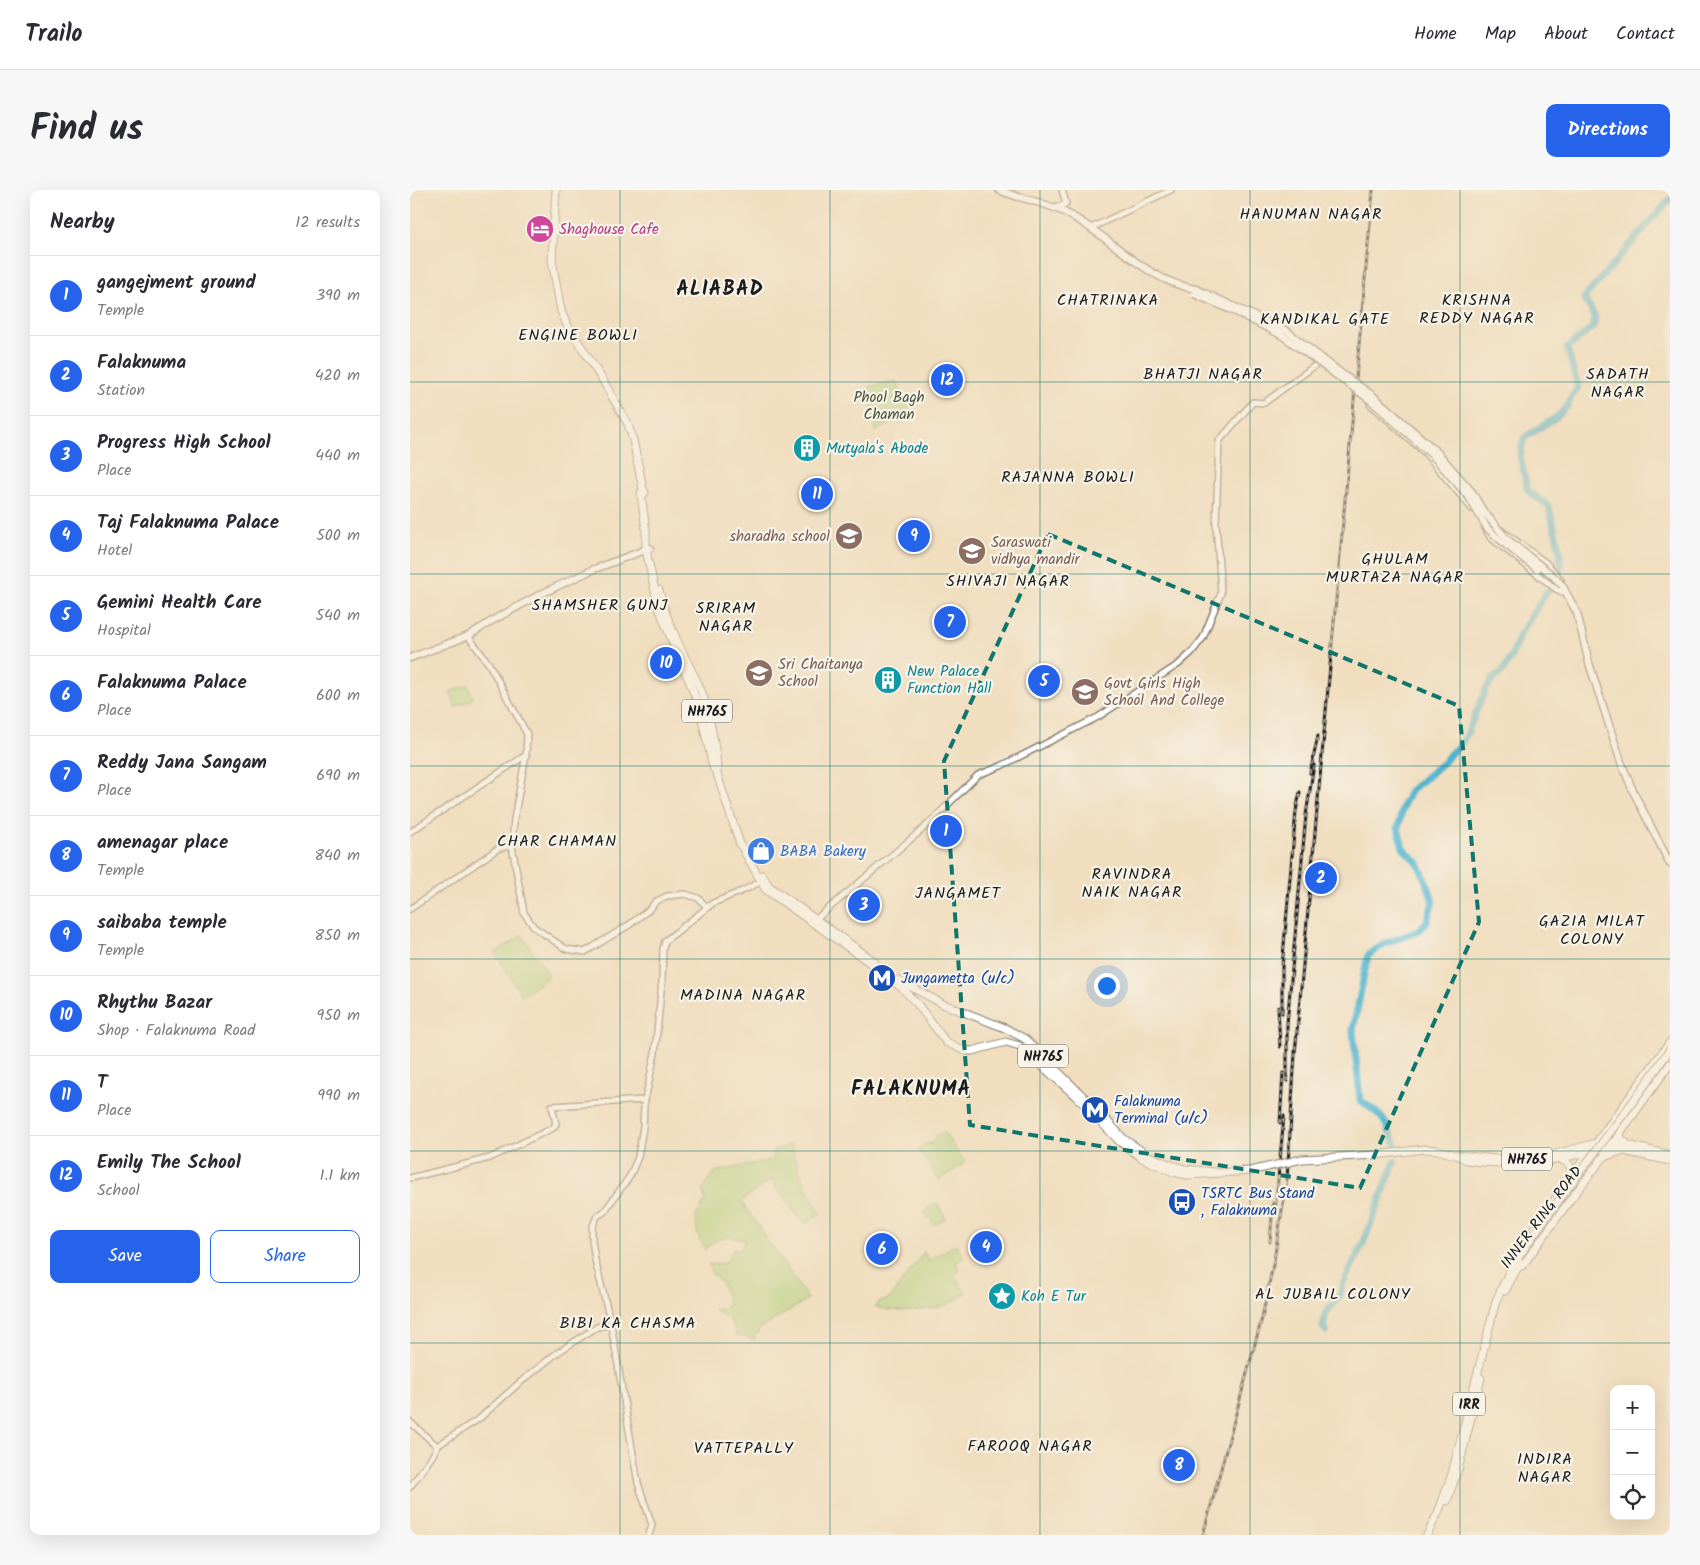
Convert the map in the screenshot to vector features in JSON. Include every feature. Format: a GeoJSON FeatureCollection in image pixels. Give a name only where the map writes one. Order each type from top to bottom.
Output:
{"type":"FeatureCollection","features":[{"type":"Feature","properties":{"kind":"main road","name":"NH765"},"geometry":{"type":"LineString","coordinates":[[556,190],[552,260],[561,310],[566,323],[628,424],[650,520],[648,549],[663,606],[703,696],[715,748],[717,774],[737,834],[763,881],[902,988],[918,1005],[946,1042],[965,1050],[981,1050],[1006,1042],[1020,1046],[1083,1103],[1120,1142],[1142,1158],[1185,1169],[1220,1173],[1250,1171],[1302,1159],[1376,1155],[1424,1148],[1456,1155],[1496,1159],[1529,1159],[1612,1145],[1624,1151],[1667,1161],[1670,1160]]}},
{"type":"Feature","properties":{"kind":"main road"},"geometry":{"type":"LineString","coordinates":[[999,190],[1055,207],[1091,228],[1151,273],[1195,291],[1284,336],[1369,400],[1433,456],[1468,496],[1491,532],[1561,588],[1574,615],[1578,618],[1589,663],[1621,762],[1633,791],[1670,864]]}},
{"type":"Feature","properties":{"kind":"main road"},"geometry":{"type":"LineString","coordinates":[[410,658],[468,636],[541,594],[592,570],[648,549]]}},
{"type":"Feature","properties":{"kind":"main road","name":"NH765"},"geometry":{"type":"LineString","coordinates":[[814,921],[905,984],[943,1004],[1006,1028],[1025,1039],[1124,1139],[1158,1163]]}},
{"type":"Feature","properties":{"kind":"main road"},"geometry":{"type":"LineString","coordinates":[[918,1005],[927,995]]}},
{"type":"Feature","properties":{"kind":"main road","name":"IRR"},"geometry":{"type":"LineString","coordinates":[[1587,1149],[1597,1143],[1670,1042]]}},
{"type":"Feature","properties":{"kind":"main road","name":"IRR"},"geometry":{"type":"LineString","coordinates":[[1517,1268],[1522,1256],[1543,1222],[1607,1138],[1670,1048]]}},
{"type":"Feature","properties":{"kind":"main road","name":"IRR"},"geometry":{"type":"LineString","coordinates":[[1510,1272],[1605,1147],[1670,1056]]}},
{"type":"Feature","properties":{"kind":"main road","name":"INNER RING ROAD"},"geometry":{"type":"LineString","coordinates":[[1432,1535],[1452,1490],[1477,1400],[1495,1318],[1503,1294],[1517,1268],[1523,1265],[1670,1064]]}},
{"type":"Feature","properties":{"kind":"main road"},"geometry":{"type":"LineString","coordinates":[[1621,1132],[1621,1140],[1632,1146]]}},
{"type":"Feature","properties":{"kind":"main road","name":"NH765"},"geometry":{"type":"LineString","coordinates":[[1597,1143],[1632,1146],[1670,1155]]}},
{"type":"Feature","properties":{"kind":"main road","name":"NH765"},"geometry":{"type":"LineString","coordinates":[[1456,1155],[1467,1160],[1494,1164],[1538,1163],[1559,1159],[1587,1149]]}},
{"type":"Feature","properties":{"kind":"main road","name":"INNER RING ROAD"},"geometry":{"type":"LineString","coordinates":[[1427,1535],[1446,1491],[1477,1379],[1492,1314],[1500,1292],[1510,1272],[1515,1256],[1571,1177],[1587,1149]]}},
{"type":"Feature","properties":{"kind":"main road"},"geometry":{"type":"LineString","coordinates":[[1603,1158],[1610,1154],[1624,1151]]}},
{"type":"Feature","properties":{"kind":"main road"},"geometry":{"type":"LineString","coordinates":[[1559,1159],[1567,1162],[1570,1166],[1571,1177]]}},
{"type":"Feature","properties":{"kind":"street"},"geometry":{"type":"LineString","coordinates":[[1055,207],[1066,203],[1062,190]]}},
{"type":"Feature","properties":{"kind":"street"},"geometry":{"type":"LineString","coordinates":[[1091,228],[1171,190]]}},
{"type":"Feature","properties":{"kind":"street"},"geometry":{"type":"LineString","coordinates":[[814,921],[924,828],[978,775],[1001,766],[1098,717],[1179,664],[1192,653],[1203,638],[1221,593],[1216,523],[1219,441],[1253,402],[1264,403],[1326,358]]}},
{"type":"Feature","properties":{"kind":"street"},"geometry":{"type":"LineString","coordinates":[[1377,396],[1437,449],[1473,490],[1497,526],[1519,545],[1546,563],[1554,572],[1561,588],[1546,581],[1490,537],[1468,502],[1424,452],[1370,404],[1372,399],[1377,396]]}},
{"type":"Feature","properties":{"kind":"street"},"geometry":{"type":"LineString","coordinates":[[468,636],[489,664],[526,730],[528,738],[514,819],[512,846],[520,896],[527,918],[534,927],[566,950],[585,952],[629,925],[651,908],[655,902],[667,896],[685,894],[698,898],[707,907]]}},
{"type":"Feature","properties":{"kind":"street"},"geometry":{"type":"LineString","coordinates":[[410,832],[526,755]]}},
{"type":"Feature","properties":{"kind":"street"},"geometry":{"type":"LineString","coordinates":[[410,909],[499,848],[512,846]]}},
{"type":"Feature","properties":{"kind":"street"},"geometry":{"type":"LineString","coordinates":[[649,1535],[652,1525],[638,1483],[611,1324],[595,1260],[592,1228],[596,1216],[604,1212],[630,1176],[638,1158],[645,1100],[655,1053],[665,941],[707,907],[763,881]]}},
{"type":"Feature","properties":{"kind":"street"},"geometry":{"type":"LineString","coordinates":[[410,1178],[490,1158],[553,1128],[556,1126],[556,1122],[552,1106],[645,1100]]}},
{"type":"Feature","properties":{"kind":"street"},"geometry":{"type":"LineString","coordinates":[[410,1487],[433,1455],[437,1446],[480,1418],[557,1353],[597,1327],[611,1324]]}},
{"type":"Feature","properties":{"kind":"street"},"geometry":{"type":"LineString","coordinates":[[410,1422],[437,1446]]}},
{"type":"Feature","properties":{"kind":"highlighted area"},"geometry":{"type":"Polygon","coordinates":[[[1048,534],[1459,706],[1479,922],[1360,1188],[970,1125],[944,761],[1048,534]]]}},
{"type":"Feature","properties":{"kind":"green space","name":"Phool Bagh Chaman"},"geometry":{"type":"Polygon","coordinates":[[[896,381],[911,412],[875,432],[869,387],[896,381]]]}},
{"type":"Feature","properties":{"kind":"green space"},"geometry":{"type":"Polygon","coordinates":[[[468,685],[473,699],[455,707],[451,691],[468,685]]]}},
{"type":"Feature","properties":{"kind":"green space"},"geometry":{"type":"Polygon","coordinates":[[[946,814],[962,831],[947,845],[931,828],[946,814]]]}},
{"type":"Feature","properties":{"kind":"green space"},"geometry":{"type":"Polygon","coordinates":[[[522,935],[549,976],[522,996],[495,953],[522,935]]]}},
{"type":"Feature","properties":{"kind":"green space"},"geometry":{"type":"Polygon","coordinates":[[[944,1132],[965,1163],[939,1180],[918,1149],[927,1143],[933,1143],[936,1136],[944,1132]]]}},
{"type":"Feature","properties":{"kind":"green space"},"geometry":{"type":"Polygon","coordinates":[[[791,1144],[803,1180],[821,1213],[804,1225],[771,1180],[741,1201],[808,1299],[758,1330],[759,1332],[754,1336],[757,1339],[751,1339],[736,1335],[731,1322],[714,1310],[729,1306],[722,1283],[712,1274],[709,1264],[725,1262],[730,1257],[733,1249],[741,1250],[745,1241],[729,1237],[724,1238],[714,1242],[705,1250],[697,1233],[696,1216],[706,1200],[702,1190],[714,1172],[774,1159],[772,1151],[791,1144]]]}},
{"type":"Feature","properties":{"kind":"green space"},"geometry":{"type":"Polygon","coordinates":[[[937,1203],[946,1218],[934,1225],[924,1211],[937,1203]]]}},
{"type":"Feature","properties":{"kind":"green space"},"geometry":{"type":"Polygon","coordinates":[[[956,1244],[965,1257],[956,1263],[960,1270],[954,1275],[966,1293],[949,1304],[933,1308],[902,1311],[876,1307],[876,1304],[890,1298],[924,1252],[929,1260],[956,1244]]]}},
{"type":"Feature","properties":{"kind":"waterway"},"geometry":{"type":"LineString","coordinates":[[1395,1143],[1382,1118],[1360,1100],[1353,1030],[1368,955],[1386,943],[1419,931],[1427,921],[1433,902],[1418,863],[1403,848],[1398,828],[1403,806],[1410,791],[1444,762],[1460,745],[1466,736],[1486,689],[1492,680],[1503,671],[1512,655],[1519,636],[1546,593],[1557,581],[1561,566],[1560,551],[1549,507],[1528,491],[1520,456],[1524,438],[1558,416],[1569,404],[1578,387],[1567,348],[1593,327],[1595,317],[1584,298],[1670,199]]}},
{"type":"Feature","properties":{"kind":"waterway"},"geometry":{"type":"LineString","coordinates":[[1326,1331],[1323,1327],[1326,1313],[1339,1297],[1343,1284],[1363,1244],[1395,1161]]}},
{"type":"Feature","properties":{"kind":"railway"},"geometry":{"type":"LineString","coordinates":[[1203,1535],[1262,1318],[1274,1260],[1287,1179],[1295,1054],[1373,190]]}},
{"type":"Feature","properties":{"kind":"railway"},"geometry":{"type":"LineString","coordinates":[[1310,773],[1318,736]]}},
{"type":"Feature","properties":{"kind":"railway"},"geometry":{"type":"LineString","coordinates":[[1287,1081],[1287,1024],[1306,815],[1314,765]]}},
{"type":"Feature","properties":{"kind":"railway"},"geometry":{"type":"LineString","coordinates":[[1282,1013],[1282,967],[1296,811],[1300,792]]}},
{"type":"Feature","properties":{"kind":"railway"},"geometry":{"type":"LineString","coordinates":[[1278,1007],[1280,1047]]}},
{"type":"Feature","properties":{"kind":"railway"},"geometry":{"type":"LineString","coordinates":[[1280,1123],[1283,1073]]}},
{"type":"Feature","properties":{"kind":"railway"},"geometry":{"type":"LineString","coordinates":[[1275,1211],[1284,1116]]}},
{"type":"Feature","properties":{"kind":"railway"},"geometry":{"type":"LineString","coordinates":[[1270,1242],[1273,1203]]}},
{"type":"Feature","properties":{"kind":"place","name":"Shaghouse Cafe"},"geometry":{"type":"Point","coordinates":[540,229]}},
{"type":"Feature","properties":{"kind":"place","name":"Emily The School"},"geometry":{"type":"Point","coordinates":[947,380]}},
{"type":"Feature","properties":{"kind":"place","name":"Mutyala's Abode"},"geometry":{"type":"Point","coordinates":[807,448]}},
{"type":"Feature","properties":{"kind":"place","name":"T"},"geometry":{"type":"Point","coordinates":[817,494]}},
{"type":"Feature","properties":{"kind":"place","name":"sharadha school"},"geometry":{"type":"Point","coordinates":[849,536]}},
{"type":"Feature","properties":{"kind":"place","name":"saibaba temple"},"geometry":{"type":"Point","coordinates":[914,536]}},
{"type":"Feature","properties":{"kind":"place","name":"Saraswati vidhya mandir"},"geometry":{"type":"Point","coordinates":[972,551]}},
{"type":"Feature","properties":{"kind":"place","name":"Reddy Jana Sangam"},"geometry":{"type":"Point","coordinates":[950,622]}},
{"type":"Feature","properties":{"kind":"place","name":"Rhythu Bazar"},"geometry":{"type":"Point","coordinates":[666,663]}},
{"type":"Feature","properties":{"kind":"place","name":"Sri Chaitanya School"},"geometry":{"type":"Point","coordinates":[759,673]}},
{"type":"Feature","properties":{"kind":"place","name":"New Palace Function Hall"},"geometry":{"type":"Point","coordinates":[888,680]}},
{"type":"Feature","properties":{"kind":"place","name":"Gemini Health Care"},"geometry":{"type":"Point","coordinates":[1044,681]}},
{"type":"Feature","properties":{"kind":"place","name":"Govt Girls High School And College"},"geometry":{"type":"Point","coordinates":[1085,692]}},
{"type":"Feature","properties":{"kind":"place","name":"gangejment ground"},"geometry":{"type":"Point","coordinates":[946,831]}},
{"type":"Feature","properties":{"kind":"place","name":"BABA Bakery"},"geometry":{"type":"Point","coordinates":[761,851]}},
{"type":"Feature","properties":{"kind":"place","name":"Falaknuma"},"geometry":{"type":"Point","coordinates":[1321,878]}},
{"type":"Feature","properties":{"kind":"place","name":"Progress High School"},"geometry":{"type":"Point","coordinates":[864,905]}},
{"type":"Feature","properties":{"kind":"place","name":"Jungametta (u/c)"},"geometry":{"type":"Point","coordinates":[882,978]}},
{"type":"Feature","properties":{"kind":"place","name":"Falaknuma Terminal (u/c)"},"geometry":{"type":"Point","coordinates":[1095,1110]}},
{"type":"Feature","properties":{"kind":"place","name":"TSRTC Bus Stand , Falaknuma"},"geometry":{"type":"Point","coordinates":[1182,1202]}},
{"type":"Feature","properties":{"kind":"place","name":"Taj Falaknuma Palace"},"geometry":{"type":"Point","coordinates":[986,1247]}},
{"type":"Feature","properties":{"kind":"place","name":"Falaknuma Palace"},"geometry":{"type":"Point","coordinates":[882,1249]}},
{"type":"Feature","properties":{"kind":"place","name":"Koh E Tur"},"geometry":{"type":"Point","coordinates":[1002,1296]}},
{"type":"Feature","properties":{"kind":"place","name":"amenagar place"},"geometry":{"type":"Point","coordinates":[1179,1465]}},
{"type":"Feature","properties":{"kind":"district","name":"HANUMAN NAGAR"},"geometry":{"type":"Point","coordinates":[1311,213]}},
{"type":"Feature","properties":{"kind":"district","name":"ALIABAD"},"geometry":{"type":"Point","coordinates":[720,288]}},
{"type":"Feature","properties":{"kind":"district","name":"CHATRINAKA"},"geometry":{"type":"Point","coordinates":[1108,299]}},
{"type":"Feature","properties":{"kind":"district","name":"KRISHNA REDDY NAGAR"},"geometry":{"type":"Point","coordinates":[1477,308]}},
{"type":"Feature","properties":{"kind":"district","name":"KANDIKAL GATE"},"geometry":{"type":"Point","coordinates":[1325,318]}},
{"type":"Feature","properties":{"kind":"district","name":"ENGINE BOWLI"},"geometry":{"type":"Point","coordinates":[578,334]}},
{"type":"Feature","properties":{"kind":"district","name":"BHATJI NAGAR"},"geometry":{"type":"Point","coordinates":[1203,373]}},
{"type":"Feature","properties":{"kind":"district","name":"SADATH NAGAR"},"geometry":{"type":"Point","coordinates":[1618,382]}},
{"type":"Feature","properties":{"kind":"district","name":"RAJANNA BOWLI"},"geometry":{"type":"Point","coordinates":[1068,476]}},
{"type":"Feature","properties":{"kind":"district","name":"GHULAM MURTAZA NAGAR"},"geometry":{"type":"Point","coordinates":[1395,567]}},
{"type":"Feature","properties":{"kind":"district","name":"SHIVAJI NAGAR"},"geometry":{"type":"Point","coordinates":[1008,580]}},
{"type":"Feature","properties":{"kind":"district","name":"SHAMSHER GUNJ"},"geometry":{"type":"Point","coordinates":[600,604]}},
{"type":"Feature","properties":{"kind":"district","name":"SRIRAM NAGAR"},"geometry":{"type":"Point","coordinates":[726,616]}},
{"type":"Feature","properties":{"kind":"district","name":"CHAR CHAMAN"},"geometry":{"type":"Point","coordinates":[557,840]}},
{"type":"Feature","properties":{"kind":"district","name":"RAVINDRA NAIK NAGAR"},"geometry":{"type":"Point","coordinates":[1132,882]}},
{"type":"Feature","properties":{"kind":"district","name":"JANGAMET"},"geometry":{"type":"Point","coordinates":[958,892]}},
{"type":"Feature","properties":{"kind":"district","name":"GAZIA MILAT COLONY"},"geometry":{"type":"Point","coordinates":[1592,929]}},
{"type":"Feature","properties":{"kind":"district","name":"MADINA NAGAR"},"geometry":{"type":"Point","coordinates":[743,994]}},
{"type":"Feature","properties":{"kind":"district","name":"FALAKNUMA"},"geometry":{"type":"Point","coordinates":[911,1088]}},
{"type":"Feature","properties":{"kind":"district","name":"AL JUBAIL COLONY"},"geometry":{"type":"Point","coordinates":[1333,1293]}},
{"type":"Feature","properties":{"kind":"district","name":"BIBI KA CHASMA"},"geometry":{"type":"Point","coordinates":[628,1322]}},
{"type":"Feature","properties":{"kind":"district","name":"FAROOQ NAGAR"},"geometry":{"type":"Point","coordinates":[1030,1445]}},
{"type":"Feature","properties":{"kind":"district","name":"VATTEPALLY"},"geometry":{"type":"Point","coordinates":[744,1447]}},
{"type":"Feature","properties":{"kind":"district","name":"INDIRA NAGAR"},"geometry":{"type":"Point","coordinates":[1545,1467]}}]}
